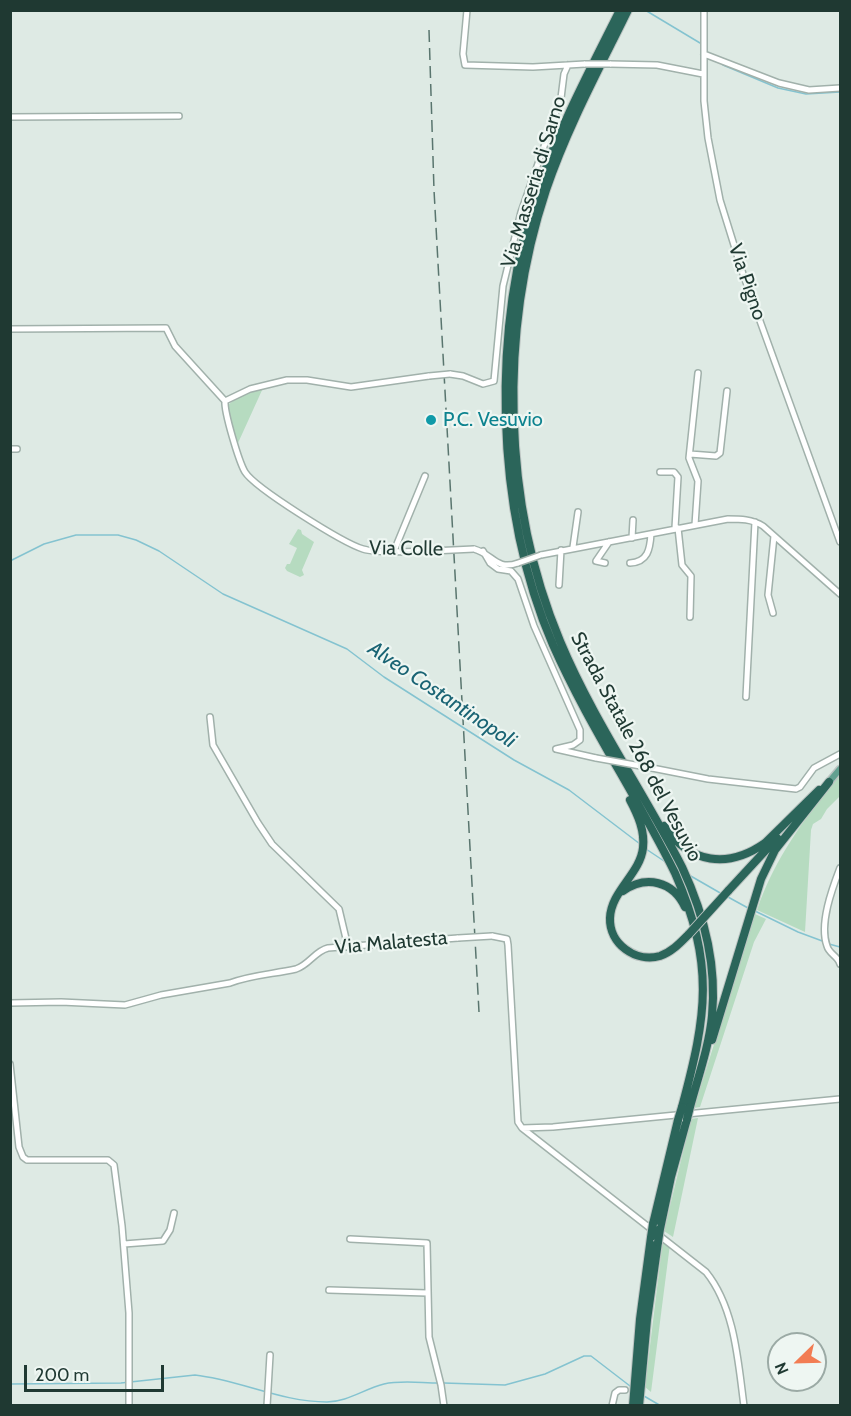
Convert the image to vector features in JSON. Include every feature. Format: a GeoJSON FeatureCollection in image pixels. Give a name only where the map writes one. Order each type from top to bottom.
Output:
{"type":"FeatureCollection","features":[{"type":"Feature","properties":{"kind":"highway","name":"Strada Statale 268 del Vesuvio"},"geometry":{"type":"LineString","coordinates":[[620,10],[559,136],[530,218],[512,305],[506,383],[511,474],[520,533],[532,584],[544,621],[559,658],[675,873],[698,936],[704,983],[700,1033],[686,1107]]}},
{"type":"Feature","properties":{"kind":"highway","name":"Strada Statale 268 del Vesuvio"},"geometry":{"type":"LineString","coordinates":[[628,10],[566,139],[537,218],[519,306],[514,383],[518,472],[537,573],[563,647],[689,883],[706,933],[713,982],[711,1017],[699,1072],[682,1120],[668,1191],[656,1226],[636,1404]]}},
{"type":"Feature","properties":{"kind":"highway"},"geometry":{"type":"LineString","coordinates":[[611,740],[637,778],[667,830],[687,850],[714,860],[736,858],[755,850],[829,782]]}},
{"type":"Feature","properties":{"kind":"highway"},"geometry":{"type":"LineString","coordinates":[[610,754],[639,819],[644,841],[636,869],[612,908],[611,927],[614,936],[626,950],[642,957],[660,956],[675,947],[689,934],[829,782]]}},
{"type":"Feature","properties":{"kind":"highway"},"geometry":{"type":"LineString","coordinates":[[699,1072],[711,1043],[761,879],[775,850],[829,782]]}},
{"type":"Feature","properties":{"kind":"highway"},"geometry":{"type":"LineString","coordinates":[[619,894],[632,885],[649,881],[666,885],[679,896],[690,921],[704,983]]}},
{"type":"Feature","properties":{"kind":"main road"},"geometry":{"type":"LineString","coordinates":[[829,782],[840,769]]}},
{"type":"Feature","properties":{"kind":"street"},"geometry":{"type":"LineString","coordinates":[[467,10],[463,54],[465,65],[515,67],[585,64],[657,65],[704,74]]}},
{"type":"Feature","properties":{"kind":"street","name":"Via Pigno"},"geometry":{"type":"LineString","coordinates":[[705,10],[704,100],[708,138],[728,227],[840,542]]}},
{"type":"Feature","properties":{"kind":"street"},"geometry":{"type":"LineString","coordinates":[[704,54],[779,83],[809,90],[840,88]]}},
{"type":"Feature","properties":{"kind":"street","name":"Via Masseria di Sarno"},"geometry":{"type":"LineString","coordinates":[[225,402],[250,389],[287,380],[307,380],[351,387],[450,375],[463,376],[483,384],[494,381],[503,286],[510,254],[528,190],[561,98],[567,65]]}},
{"type":"Feature","properties":{"kind":"street"},"geometry":{"type":"LineString","coordinates":[[10,117],[179,116]]}},
{"type":"Feature","properties":{"kind":"street"},"geometry":{"type":"LineString","coordinates":[[10,329],[165,328],[174,346],[225,402]]}},
{"type":"Feature","properties":{"kind":"street"},"geometry":{"type":"LineString","coordinates":[[694,525],[698,481],[689,462],[698,373]]}},
{"type":"Feature","properties":{"kind":"street"},"geometry":{"type":"LineString","coordinates":[[690,454],[716,456],[720,453],[727,391]]}},
{"type":"Feature","properties":{"kind":"street","name":"Via Colle"},"geometry":{"type":"LineString","coordinates":[[225,402],[225,412],[243,468],[254,481],[316,524],[368,551],[474,549],[483,551],[499,564],[511,566],[573,547],[677,528],[728,519],[755,522]]}},
{"type":"Feature","properties":{"kind":"street"},"geometry":{"type":"LineString","coordinates":[[660,472],[674,472],[678,477],[677,528],[682,565],[691,576],[690,617]]}},
{"type":"Feature","properties":{"kind":"street"},"geometry":{"type":"LineString","coordinates":[[394,551],[425,476]]}},
{"type":"Feature","properties":{"kind":"street"},"geometry":{"type":"LineString","coordinates":[[573,547],[578,512]]}},
{"type":"Feature","properties":{"kind":"street"},"geometry":{"type":"LineString","coordinates":[[632,538],[633,520]]}},
{"type":"Feature","properties":{"kind":"street"},"geometry":{"type":"LineString","coordinates":[[755,522],[840,594]]}},
{"type":"Feature","properties":{"kind":"street"},"geometry":{"type":"LineString","coordinates":[[746,697],[755,522]]}},
{"type":"Feature","properties":{"kind":"street"},"geometry":{"type":"LineString","coordinates":[[630,563],[637,563],[647,556],[651,534]]}},
{"type":"Feature","properties":{"kind":"street"},"geometry":{"type":"LineString","coordinates":[[773,613],[768,595],[774,536]]}},
{"type":"Feature","properties":{"kind":"street"},"geometry":{"type":"LineString","coordinates":[[605,563],[596,561],[609,542]]}},
{"type":"Feature","properties":{"kind":"street"},"geometry":{"type":"LineString","coordinates":[[559,585],[561,550]]}},
{"type":"Feature","properties":{"kind":"street"},"geometry":{"type":"LineString","coordinates":[[483,551],[498,569],[511,571],[518,579],[534,627],[580,730],[580,740],[577,743],[556,749],[708,778],[795,790],[800,787],[814,768],[840,754]]}},
{"type":"Feature","properties":{"kind":"street"},"geometry":{"type":"LineString","coordinates":[[210,717],[213,745],[258,823],[272,844],[339,909],[348,947]]}},
{"type":"Feature","properties":{"kind":"street"},"geometry":{"type":"LineString","coordinates":[[840,868],[827,909],[825,939],[827,946],[840,960]]}},
{"type":"Feature","properties":{"kind":"street","name":"Via Malatesta"},"geometry":{"type":"LineString","coordinates":[[10,1003],[125,1005],[161,995],[298,968],[324,949],[492,936],[507,939],[518,1122],[522,1128]]}},
{"type":"Feature","properties":{"kind":"street"},"geometry":{"type":"LineString","coordinates":[[10,1064],[22,1157],[27,1160],[108,1160],[114,1166],[124,1244],[129,1314],[129,1406]]}},
{"type":"Feature","properties":{"kind":"street"},"geometry":{"type":"LineString","coordinates":[[522,1128],[565,1126],[840,1099]]}},
{"type":"Feature","properties":{"kind":"street"},"geometry":{"type":"LineString","coordinates":[[522,1128],[639,1221],[672,1243],[706,1272],[719,1289],[726,1307],[738,1358],[744,1406]]}},
{"type":"Feature","properties":{"kind":"street"},"geometry":{"type":"LineString","coordinates":[[124,1244],[163,1241],[170,1230],[174,1213]]}},
{"type":"Feature","properties":{"kind":"street"},"geometry":{"type":"LineString","coordinates":[[350,1239],[426,1242],[429,1337],[444,1406]]}},
{"type":"Feature","properties":{"kind":"street"},"geometry":{"type":"LineString","coordinates":[[329,1290],[427,1293]]}},
{"type":"Feature","properties":{"kind":"street"},"geometry":{"type":"LineString","coordinates":[[267,1406],[270,1355]]}},
{"type":"Feature","properties":{"kind":"street"},"geometry":{"type":"LineString","coordinates":[[612,1406],[615,1393],[625,1390]]}},
{"type":"Feature","properties":{"kind":"green space"},"geometry":{"type":"Polygon","coordinates":[[[263,388],[238,443],[228,414],[228,405],[239,396],[263,388]]]}},
{"type":"Feature","properties":{"kind":"green space"},"geometry":{"type":"Polygon","coordinates":[[[298,529],[314,542],[302,570],[304,575],[300,577],[285,568],[287,564],[290,564],[297,548],[289,544],[298,529]]]}},
{"type":"Feature","properties":{"kind":"green space"},"geometry":{"type":"Polygon","coordinates":[[[840,774],[840,796],[821,819],[813,824],[811,830],[805,932],[757,910],[782,855],[840,774]]]}},
{"type":"Feature","properties":{"kind":"green space"},"geometry":{"type":"Polygon","coordinates":[[[755,914],[766,919],[754,942],[700,1107],[694,1108],[755,914]]]}},
{"type":"Feature","properties":{"kind":"green space"},"geometry":{"type":"Polygon","coordinates":[[[698,1118],[673,1237],[664,1231],[691,1119],[698,1118]]]}},
{"type":"Feature","properties":{"kind":"green space"},"geometry":{"type":"Polygon","coordinates":[[[663,1239],[670,1244],[651,1392],[645,1387],[663,1239]]]}},
{"type":"Feature","properties":{"kind":"waterway"},"geometry":{"type":"LineString","coordinates":[[645,10],[700,43]]}},
{"type":"Feature","properties":{"kind":"waterway"},"geometry":{"type":"LineString","coordinates":[[723,65],[778,88],[806,94],[840,92]]}},
{"type":"Feature","properties":{"kind":"waterway","name":"Alveo Costantinopoli"},"geometry":{"type":"LineString","coordinates":[[10,561],[44,544],[76,535],[118,535],[136,540],[159,551],[223,594],[347,649],[384,677],[514,760],[569,790],[640,844]]}},
{"type":"Feature","properties":{"kind":"waterway","name":"Alveo Costantinopoli"},"geometry":{"type":"LineString","coordinates":[[646,849],[667,863]]}},
{"type":"Feature","properties":{"kind":"waterway","name":"Alveo Costantinopoli"},"geometry":{"type":"LineString","coordinates":[[689,875],[722,894]]}},
{"type":"Feature","properties":{"kind":"waterway","name":"Alveo Costantinopoli"},"geometry":{"type":"LineString","coordinates":[[728,897],[748,908]]}},
{"type":"Feature","properties":{"kind":"waterway","name":"Alveo Costantinopoli"},"geometry":{"type":"LineString","coordinates":[[755,911],[825,942]]}},
{"type":"Feature","properties":{"kind":"waterway","name":"Alveo Costantinopoli"},"geometry":{"type":"LineString","coordinates":[[829,944],[840,947]]}},
{"type":"Feature","properties":{"kind":"waterway"},"geometry":{"type":"LineString","coordinates":[[444,1383],[505,1385],[545,1374],[584,1356],[591,1356],[630,1386]]}},
{"type":"Feature","properties":{"kind":"waterway"},"geometry":{"type":"LineString","coordinates":[[10,1384],[121,1383],[195,1375],[228,1381],[277,1395],[327,1402],[342,1400],[391,1383],[439,1383]]}},
{"type":"Feature","properties":{"kind":"waterway"},"geometry":{"type":"LineString","coordinates":[[644,1396],[661,1406]]}},
{"type":"Feature","properties":{"kind":"railway"},"geometry":{"type":"LineString","coordinates":[[429,30],[434,190],[479,1012]]}},
{"type":"Feature","properties":{"kind":"place","name":"P.C. Vesuvio"},"geometry":{"type":"Point","coordinates":[431,420]}}]}
